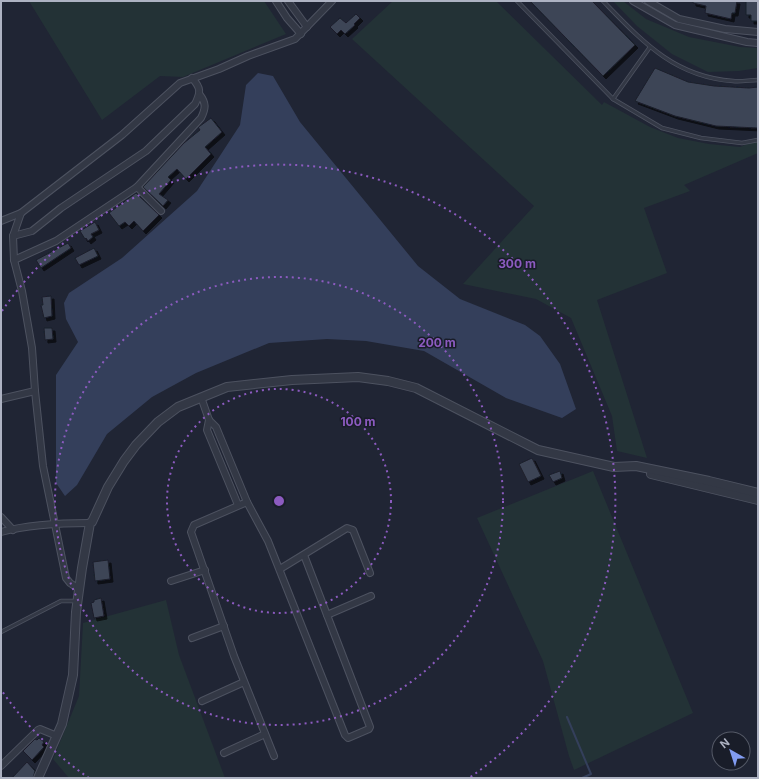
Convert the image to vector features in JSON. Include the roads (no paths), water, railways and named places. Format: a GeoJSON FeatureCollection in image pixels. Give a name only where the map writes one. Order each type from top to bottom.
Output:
{"type":"FeatureCollection","features":[{"type":"Feature","properties":{"kind":"street"},"geometry":{"type":"LineString","coordinates":[[276,1],[301,34]]}},
{"type":"Feature","properties":{"kind":"street"},"geometry":{"type":"LineString","coordinates":[[288,1],[307,27]]}},
{"type":"Feature","properties":{"kind":"street"},"geometry":{"type":"LineString","coordinates":[[1,221],[21,213],[122,135],[180,83],[295,39],[332,1]]}},
{"type":"Feature","properties":{"kind":"street"},"geometry":{"type":"LineString","coordinates":[[633,1],[675,25],[747,42],[758,43]]}},
{"type":"Feature","properties":{"kind":"street"},"geometry":{"type":"LineString","coordinates":[[648,1],[679,19],[725,29],[758,32]]}},
{"type":"Feature","properties":{"kind":"street"},"geometry":{"type":"LineString","coordinates":[[14,260],[56,241],[137,187],[202,118],[205,110],[205,102],[200,95],[197,84],[192,78]]}},
{"type":"Feature","properties":{"kind":"street"},"geometry":{"type":"LineString","coordinates":[[13,236],[32,231],[61,208],[146,151],[195,104],[200,95]]}},
{"type":"Feature","properties":{"kind":"street"},"geometry":{"type":"LineString","coordinates":[[137,187],[161,211]]}},
{"type":"Feature","properties":{"kind":"street"},"geometry":{"type":"LineString","coordinates":[[21,213],[13,236],[14,260],[22,291],[32,348],[43,466],[66,578],[70,583],[79,589]]}},
{"type":"Feature","properties":{"kind":"street"},"geometry":{"type":"LineString","coordinates":[[39,777],[62,724],[73,675],[79,589],[90,523],[92,522],[108,487],[136,445],[158,422],[178,408],[201,397],[227,387],[292,380],[358,377],[388,381],[416,388],[538,450],[614,467],[636,466],[758,493]]}},
{"type":"Feature","properties":{"kind":"street"},"geometry":{"type":"LineString","coordinates":[[1,399],[35,391]]}},
{"type":"Feature","properties":{"kind":"street"},"geometry":{"type":"LineString","coordinates":[[201,397],[209,420],[216,427],[247,502],[268,541],[345,736],[348,738],[370,729],[370,727],[304,554]]}},
{"type":"Feature","properties":{"kind":"street"},"geometry":{"type":"LineString","coordinates":[[209,420],[207,430],[238,505]]}},
{"type":"Feature","properties":{"kind":"street"},"geometry":{"type":"LineString","coordinates":[[630,467],[635,470],[758,500]]}},
{"type":"Feature","properties":{"kind":"street"},"geometry":{"type":"LineString","coordinates":[[247,502],[194,526],[191,532],[244,682],[274,756]]}},
{"type":"Feature","properties":{"kind":"street"},"geometry":{"type":"LineString","coordinates":[[1,517],[13,530]]}},
{"type":"Feature","properties":{"kind":"street"},"geometry":{"type":"LineString","coordinates":[[1,532],[56,525],[90,523]]}},
{"type":"Feature","properties":{"kind":"street"},"geometry":{"type":"LineString","coordinates":[[280,569],[347,528],[350,528],[353,530],[370,573]]}},
{"type":"Feature","properties":{"kind":"street"},"geometry":{"type":"LineString","coordinates":[[171,581],[205,570]]}},
{"type":"Feature","properties":{"kind":"street"},"geometry":{"type":"LineString","coordinates":[[327,614],[371,596]]}},
{"type":"Feature","properties":{"kind":"street"},"geometry":{"type":"LineString","coordinates":[[192,638],[224,626]]}},
{"type":"Feature","properties":{"kind":"street"},"geometry":{"type":"LineString","coordinates":[[202,701],[244,682]]}},
{"type":"Feature","properties":{"kind":"street"},"geometry":{"type":"LineString","coordinates":[[1,766],[38,730],[40,729],[57,736]]}},
{"type":"Feature","properties":{"kind":"street"},"geometry":{"type":"LineString","coordinates":[[224,753],[264,734]]}},
{"type":"Feature","properties":{"kind":"lane"},"geometry":{"type":"LineString","coordinates":[[517,1],[613,99],[662,128],[701,138],[742,143],[758,140]]}},
{"type":"Feature","properties":{"kind":"lane"},"geometry":{"type":"LineString","coordinates":[[603,1],[650,47],[660,55],[684,69],[707,77],[734,81],[758,80]]}},
{"type":"Feature","properties":{"kind":"lane"},"geometry":{"type":"LineString","coordinates":[[613,99],[650,47]]}},
{"type":"Feature","properties":{"kind":"lane"},"geometry":{"type":"LineString","coordinates":[[1,632],[61,601],[78,601]]}},
{"type":"Feature","properties":{"kind":"water"},"geometry":{"type":"Polygon","coordinates":[[[258,73],[273,76],[300,122],[418,266],[460,299],[525,325],[540,336],[560,364],[576,409],[562,418],[506,398],[424,351],[366,341],[327,339],[269,343],[196,373],[152,397],[107,434],[77,485],[65,496],[56,483],[56,375],[78,342],[66,319],[64,303],[69,293],[122,258],[197,191],[240,125],[246,85],[258,73]]]}},
{"type":"Feature","properties":{"kind":"waterway"},"geometry":{"type":"LineString","coordinates":[[567,717],[591,774],[582,778]]}}]}
